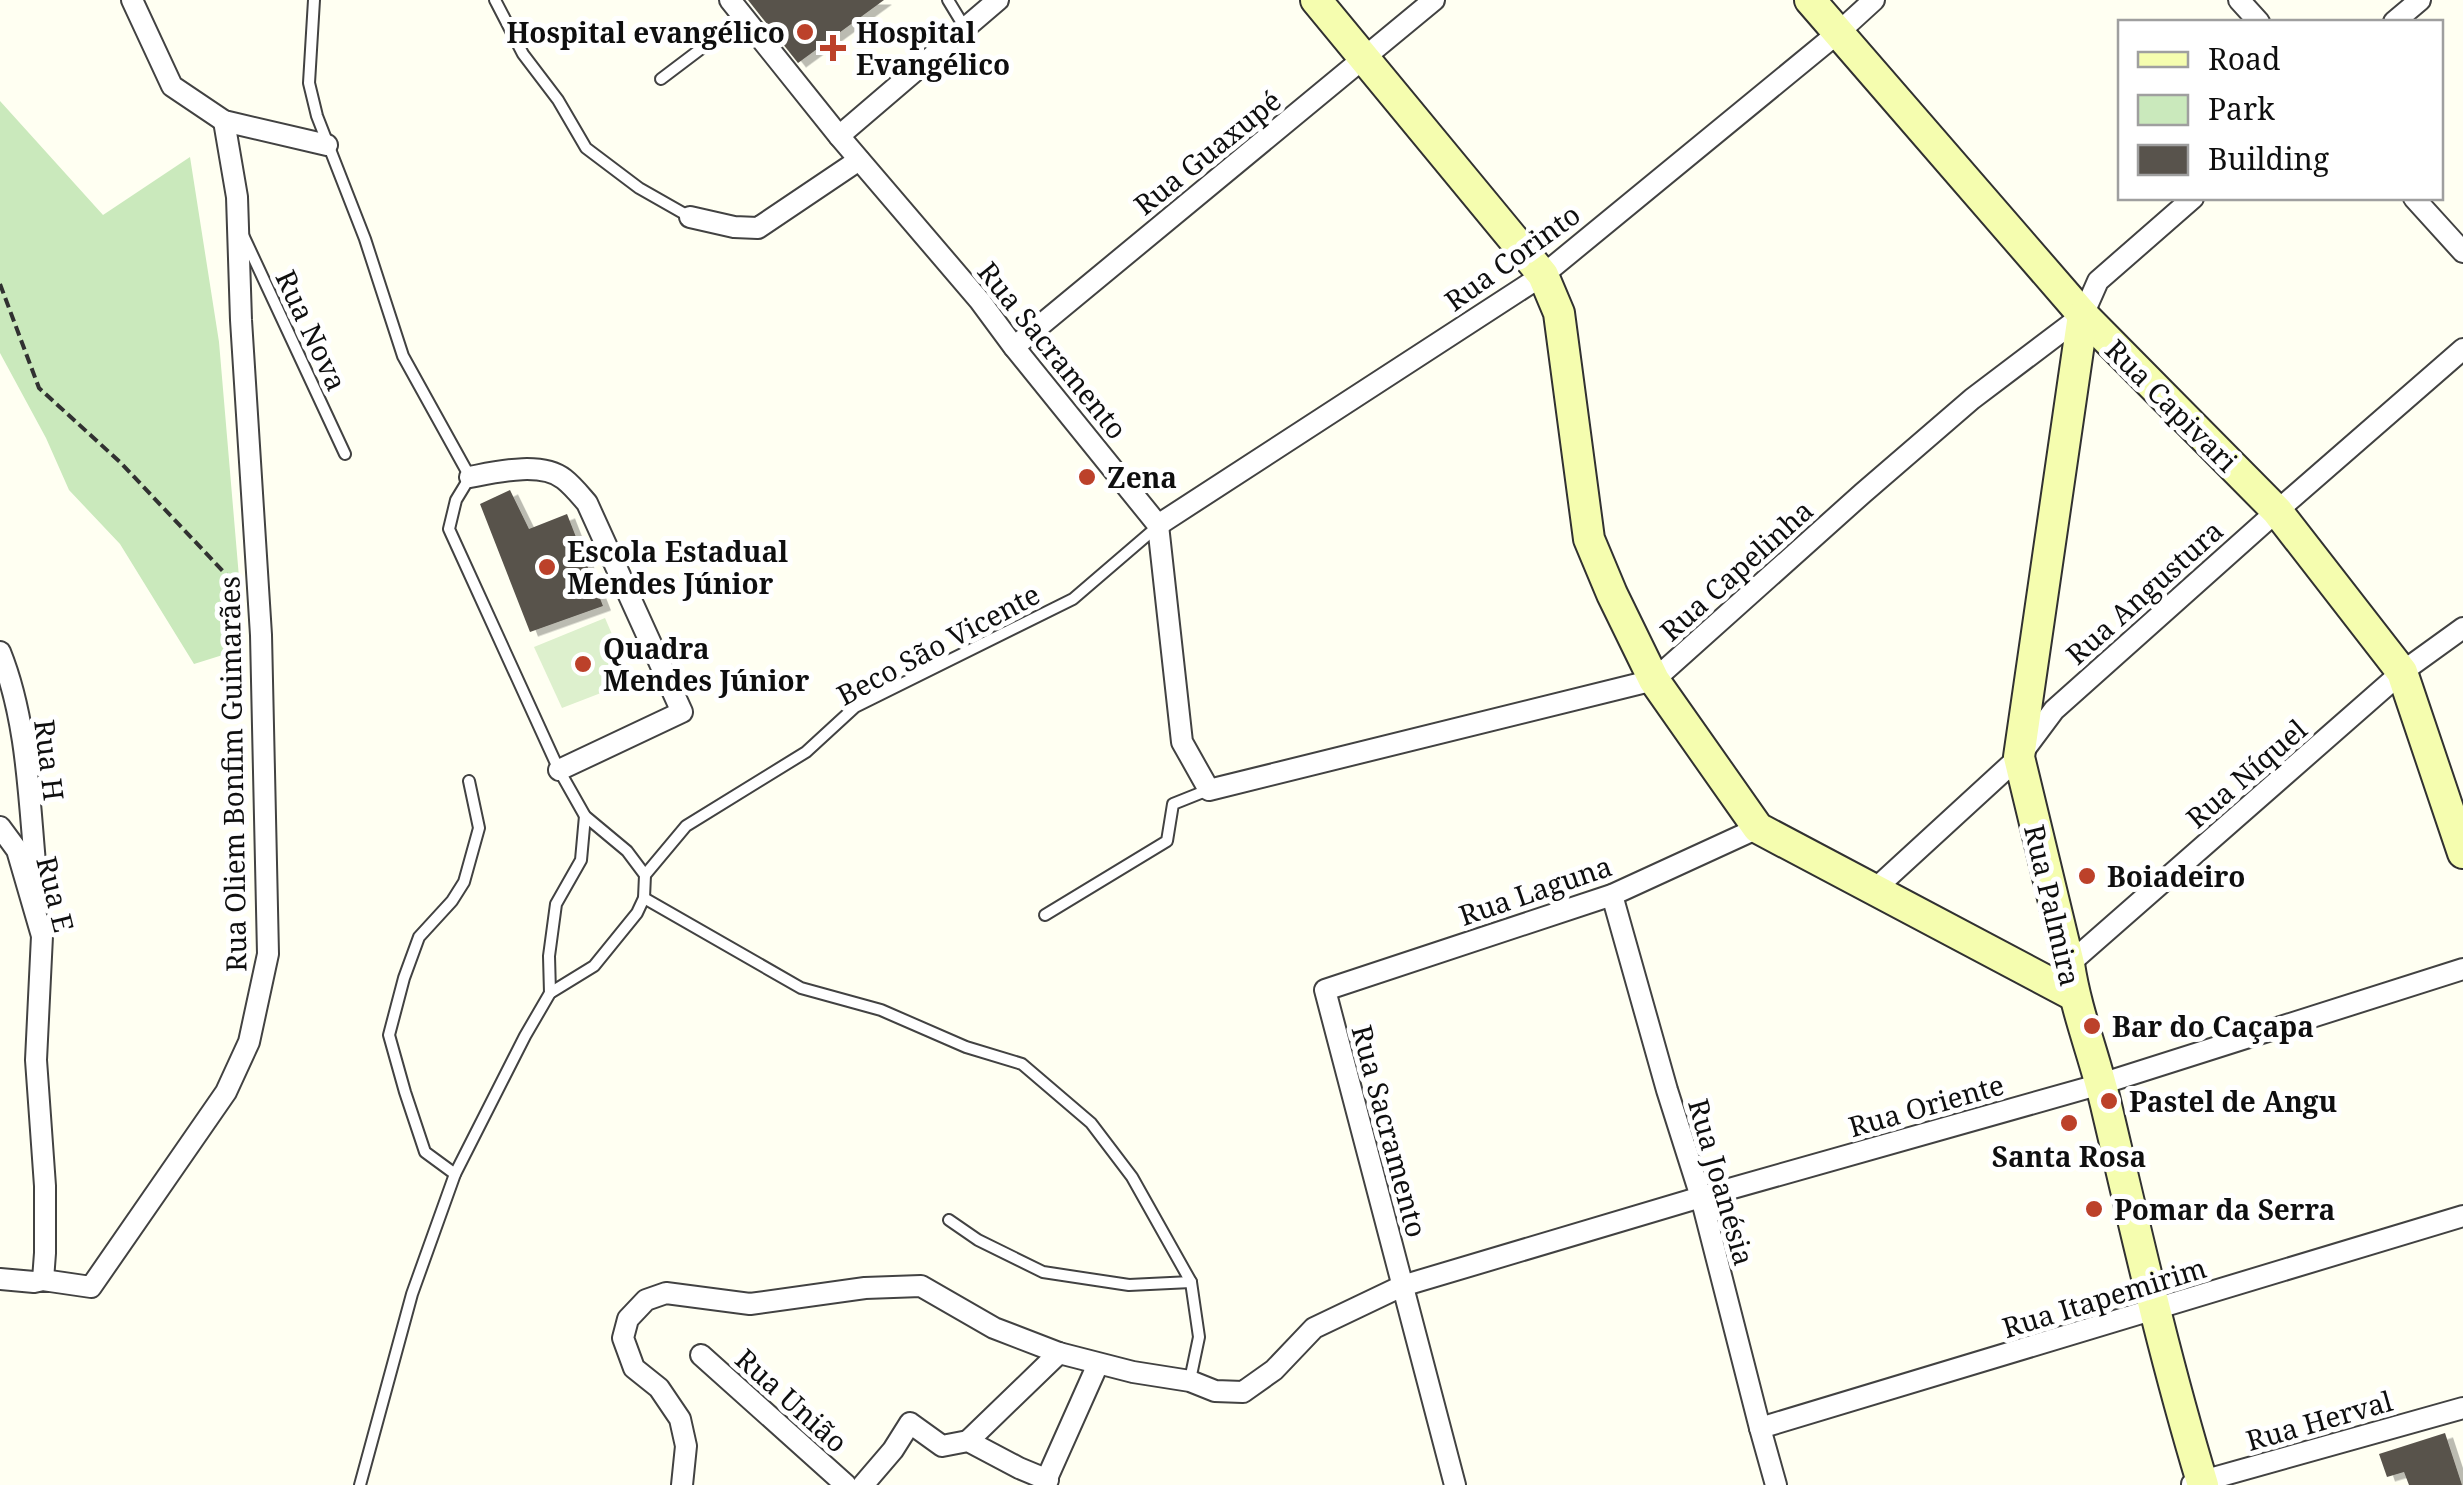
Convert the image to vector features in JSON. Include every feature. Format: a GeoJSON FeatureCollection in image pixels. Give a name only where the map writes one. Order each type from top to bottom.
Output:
{"type":"FeatureCollection","features":[{"type":"Feature","properties":{"kind":"street"},"geometry":{"type":"LineString","coordinates":[[132,0],[172,86],[224,121],[327,145]]}},
{"type":"Feature","properties":{"kind":"street"},"geometry":{"type":"LineString","coordinates":[[839,136],[998,0]]}},
{"type":"Feature","properties":{"kind":"street"},"geometry":{"type":"LineString","coordinates":[[1316,0],[1543,274],[1558,312],[1589,539],[1654,680],[1758,828],[2073,995]]}},
{"type":"Feature","properties":{"kind":"street","name":"Rua Guaxupé"},"geometry":{"type":"LineString","coordinates":[[1014,347],[1434,0]]}},
{"type":"Feature","properties":{"kind":"street","name":"Rua Capivari"},"geometry":{"type":"LineString","coordinates":[[1810,0],[2083,315],[2277,511],[2402,672],[2463,853]]}},
{"type":"Feature","properties":{"kind":"street","name":"Rua Corinto"},"geometry":{"type":"LineString","coordinates":[[1158,526],[1543,274],[1874,0]]}},
{"type":"Feature","properties":{"kind":"street"},"geometry":{"type":"LineString","coordinates":[[2239,0],[2257,20]]}},
{"type":"Feature","properties":{"kind":"street"},"geometry":{"type":"LineString","coordinates":[[2396,20],[2420,0]]}},
{"type":"Feature","properties":{"kind":"street","name":"Rua Sacramento"},"geometry":{"type":"LineString","coordinates":[[736,8],[980,301],[1158,526]]}},
{"type":"Feature","properties":{"kind":"street","name":"Rua Oliem Bonfim Guimarães"},"geometry":{"type":"LineString","coordinates":[[0,1280],[43,1280],[91,1287],[226,1092],[249,1042],[261,995],[268,954],[260,610],[236,197],[224,121]]}},
{"type":"Feature","properties":{"kind":"street"},"geometry":{"type":"LineString","coordinates":[[690,217],[758,228],[859,160]]}},
{"type":"Feature","properties":{"kind":"street","name":"Rua Capelinha"},"geometry":{"type":"LineString","coordinates":[[1209,790],[1654,680],[1863,492],[1972,400],[2083,315],[2098,281],[2191,200]]}},
{"type":"Feature","properties":{"kind":"street"},"geometry":{"type":"LineString","coordinates":[[2416,200],[2463,252]]}},
{"type":"Feature","properties":{"kind":"street","name":"Rua Palmira"},"geometry":{"type":"LineString","coordinates":[[2083,315],[2019,757],[2073,995],[2101,1084],[2198,1484]]}},
{"type":"Feature","properties":{"kind":"street","name":"Rua Angustura"},"geometry":{"type":"LineString","coordinates":[[1875,889],[2019,757],[2054,710],[2463,349]]}},
{"type":"Feature","properties":{"kind":"street"},"geometry":{"type":"LineString","coordinates":[[470,478],[533,469],[562,476],[587,503],[682,712],[560,770]]}},
{"type":"Feature","properties":{"kind":"street"},"geometry":{"type":"LineString","coordinates":[[1158,526],[1182,742],[1209,790]]}},
{"type":"Feature","properties":{"kind":"street","name":"Rua Níquel"},"geometry":{"type":"LineString","coordinates":[[2069,964],[2402,672],[2463,628]]}},
{"type":"Feature","properties":{"kind":"street","name":"Rua H"},"geometry":{"type":"LineString","coordinates":[[0,652],[22,738],[42,936]]}},
{"type":"Feature","properties":{"kind":"street","name":"Rua E"},"geometry":{"type":"LineString","coordinates":[[0,827],[17,850],[42,936],[36,1060],[45,1186],[43,1280]]}},
{"type":"Feature","properties":{"kind":"street","name":"Rua Laguna"},"geometry":{"type":"LineString","coordinates":[[1325,990],[1612,895],[1758,828]]}},
{"type":"Feature","properties":{"kind":"street","name":"Rua Joanésia"},"geometry":{"type":"LineString","coordinates":[[1612,895],[1701,1197],[1776,1485]]}},
{"type":"Feature","properties":{"kind":"street","name":"Rua Oriente"},"geometry":{"type":"LineString","coordinates":[[1190,1381],[1215,1390],[1243,1392],[1274,1370],[1314,1328],[1402,1286],[2101,1084],[2463,969]]}},
{"type":"Feature","properties":{"kind":"street","name":"Rua Sacramento"},"geometry":{"type":"LineString","coordinates":[[1325,990],[1455,1485]]}},
{"type":"Feature","properties":{"kind":"street","name":"Rua Itapemirim"},"geometry":{"type":"LineString","coordinates":[[1760,1428],[2463,1216]]}},
{"type":"Feature","properties":{"kind":"street"},"geometry":{"type":"LineString","coordinates":[[682,1485],[686,1446],[680,1419],[658,1388],[634,1368],[622,1338],[628,1319],[646,1300],[666,1293],[750,1304],[865,1288],[921,1286],[994,1328],[1059,1353],[1190,1381]]}},
{"type":"Feature","properties":{"kind":"street"},"geometry":{"type":"LineString","coordinates":[[862,1485],[893,1450],[910,1423],[942,1446],[968,1441],[1059,1353]]}},
{"type":"Feature","properties":{"kind":"street","name":"Rua União"},"geometry":{"type":"LineString","coordinates":[[701,1355],[846,1485]]}},
{"type":"Feature","properties":{"kind":"street"},"geometry":{"type":"LineString","coordinates":[[968,1441],[1046,1482],[1098,1364]]}},
{"type":"Feature","properties":{"kind":"street","name":"Rua Herval"},"geometry":{"type":"LineString","coordinates":[[2198,1484],[2463,1408]]}},
{"type":"Feature","properties":{"kind":"lane"},"geometry":{"type":"LineString","coordinates":[[314,0],[309,83],[317,116],[365,239],[404,356],[470,478],[456,500],[449,529],[585,816],[627,851],[645,875],[644,898],[636,913],[594,966],[550,992],[454,1174],[412,1294],[360,1485]]}},
{"type":"Feature","properties":{"kind":"lane"},"geometry":{"type":"LineString","coordinates":[[495,0],[523,54],[558,100],[586,148],[639,188],[690,217]]}},
{"type":"Feature","properties":{"kind":"lane"},"geometry":{"type":"LineString","coordinates":[[948,0],[965,28]]}},
{"type":"Feature","properties":{"kind":"lane"},"geometry":{"type":"LineString","coordinates":[[661,79],[736,8]]}},
{"type":"Feature","properties":{"kind":"lane","name":"Rua Nova"},"geometry":{"type":"LineString","coordinates":[[238,225],[345,454]]}},
{"type":"Feature","properties":{"kind":"lane","name":"Beco São Vicente"},"geometry":{"type":"LineString","coordinates":[[645,875],[686,826],[806,752],[855,707],[1073,598],[1158,526]]}},
{"type":"Feature","properties":{"kind":"lane"},"geometry":{"type":"LineString","coordinates":[[454,1174],[425,1152],[389,1035],[419,937],[464,882],[479,828],[470,781]]}},
{"type":"Feature","properties":{"kind":"lane"},"geometry":{"type":"LineString","coordinates":[[1045,914],[1167,840],[1173,804],[1209,790]]}},
{"type":"Feature","properties":{"kind":"lane"},"geometry":{"type":"LineString","coordinates":[[550,992],[548,956],[556,904],[581,860],[585,816]]}},
{"type":"Feature","properties":{"kind":"lane"},"geometry":{"type":"LineString","coordinates":[[644,898],[802,988],[881,1010],[966,1047],[1022,1064],[1092,1123],[1132,1177],[1191,1282],[1198,1337],[1190,1381]]}},
{"type":"Feature","properties":{"kind":"lane"},"geometry":{"type":"LineString","coordinates":[[950,1220],[978,1240],[1043,1272],[1129,1286],[1191,1282]]}},
{"type":"Feature","properties":{"kind":"path"},"geometry":{"type":"LineString","coordinates":[[0,284],[39,388],[120,463],[260,610]]}},
{"type":"Feature","properties":{"kind":"green space"},"geometry":{"type":"Polygon","coordinates":[[[0,101],[103,215],[190,157],[219,342],[245,648],[194,664],[120,544],[69,490],[0,353],[0,101]]]}},
{"type":"Feature","properties":{"kind":"green space","name":"Quadra Mendes Júnior"},"geometry":{"type":"Polygon","coordinates":[[[605,618],[632,681],[562,708],[534,647],[605,618]]]}},
{"type":"Feature","properties":{"kind":"building","name":"Hospital evangélico"},"geometry":{"type":"Polygon","coordinates":[[[748,0],[884,0],[798,63],[748,0]]]}},
{"type":"Feature","properties":{"kind":"building","name":"Escola Estadual Mendes Júnior"},"geometry":{"type":"Polygon","coordinates":[[[510,490],[529,529],[567,514],[603,606],[530,632],[480,504],[510,490]]]}},
{"type":"Feature","properties":{"kind":"building"},"geometry":{"type":"Polygon","coordinates":[[[2445,1433],[2462,1485],[2409,1485],[2404,1472],[2387,1477],[2379,1454],[2445,1433]]]}},
{"type":"Feature","properties":{"kind":"place","name":"Hospital evangélico"},"geometry":{"type":"Point","coordinates":[805,32]}},
{"type":"Feature","properties":{"kind":"place","name":"Hospital Evangélico"},"geometry":{"type":"Point","coordinates":[833,48]}},
{"type":"Feature","properties":{"kind":"place","name":"Zena"},"geometry":{"type":"Point","coordinates":[1087,477]}},
{"type":"Feature","properties":{"kind":"place","name":"Escola Estadual Mendes Júnior"},"geometry":{"type":"Point","coordinates":[547,567]}},
{"type":"Feature","properties":{"kind":"place","name":"Quadra Mendes Júnior"},"geometry":{"type":"Point","coordinates":[583,664]}},
{"type":"Feature","properties":{"kind":"place","name":"Boiadeiro"},"geometry":{"type":"Point","coordinates":[2087,876]}},
{"type":"Feature","properties":{"kind":"place","name":"Bar do Caçapa"},"geometry":{"type":"Point","coordinates":[2092,1026]}},
{"type":"Feature","properties":{"kind":"place","name":"Pastel de Angu"},"geometry":{"type":"Point","coordinates":[2109,1101]}},
{"type":"Feature","properties":{"kind":"place","name":"Santa Rosa"},"geometry":{"type":"Point","coordinates":[2069,1123]}},
{"type":"Feature","properties":{"kind":"place","name":"Pomar da Serra"},"geometry":{"type":"Point","coordinates":[2094,1209]}}]}
